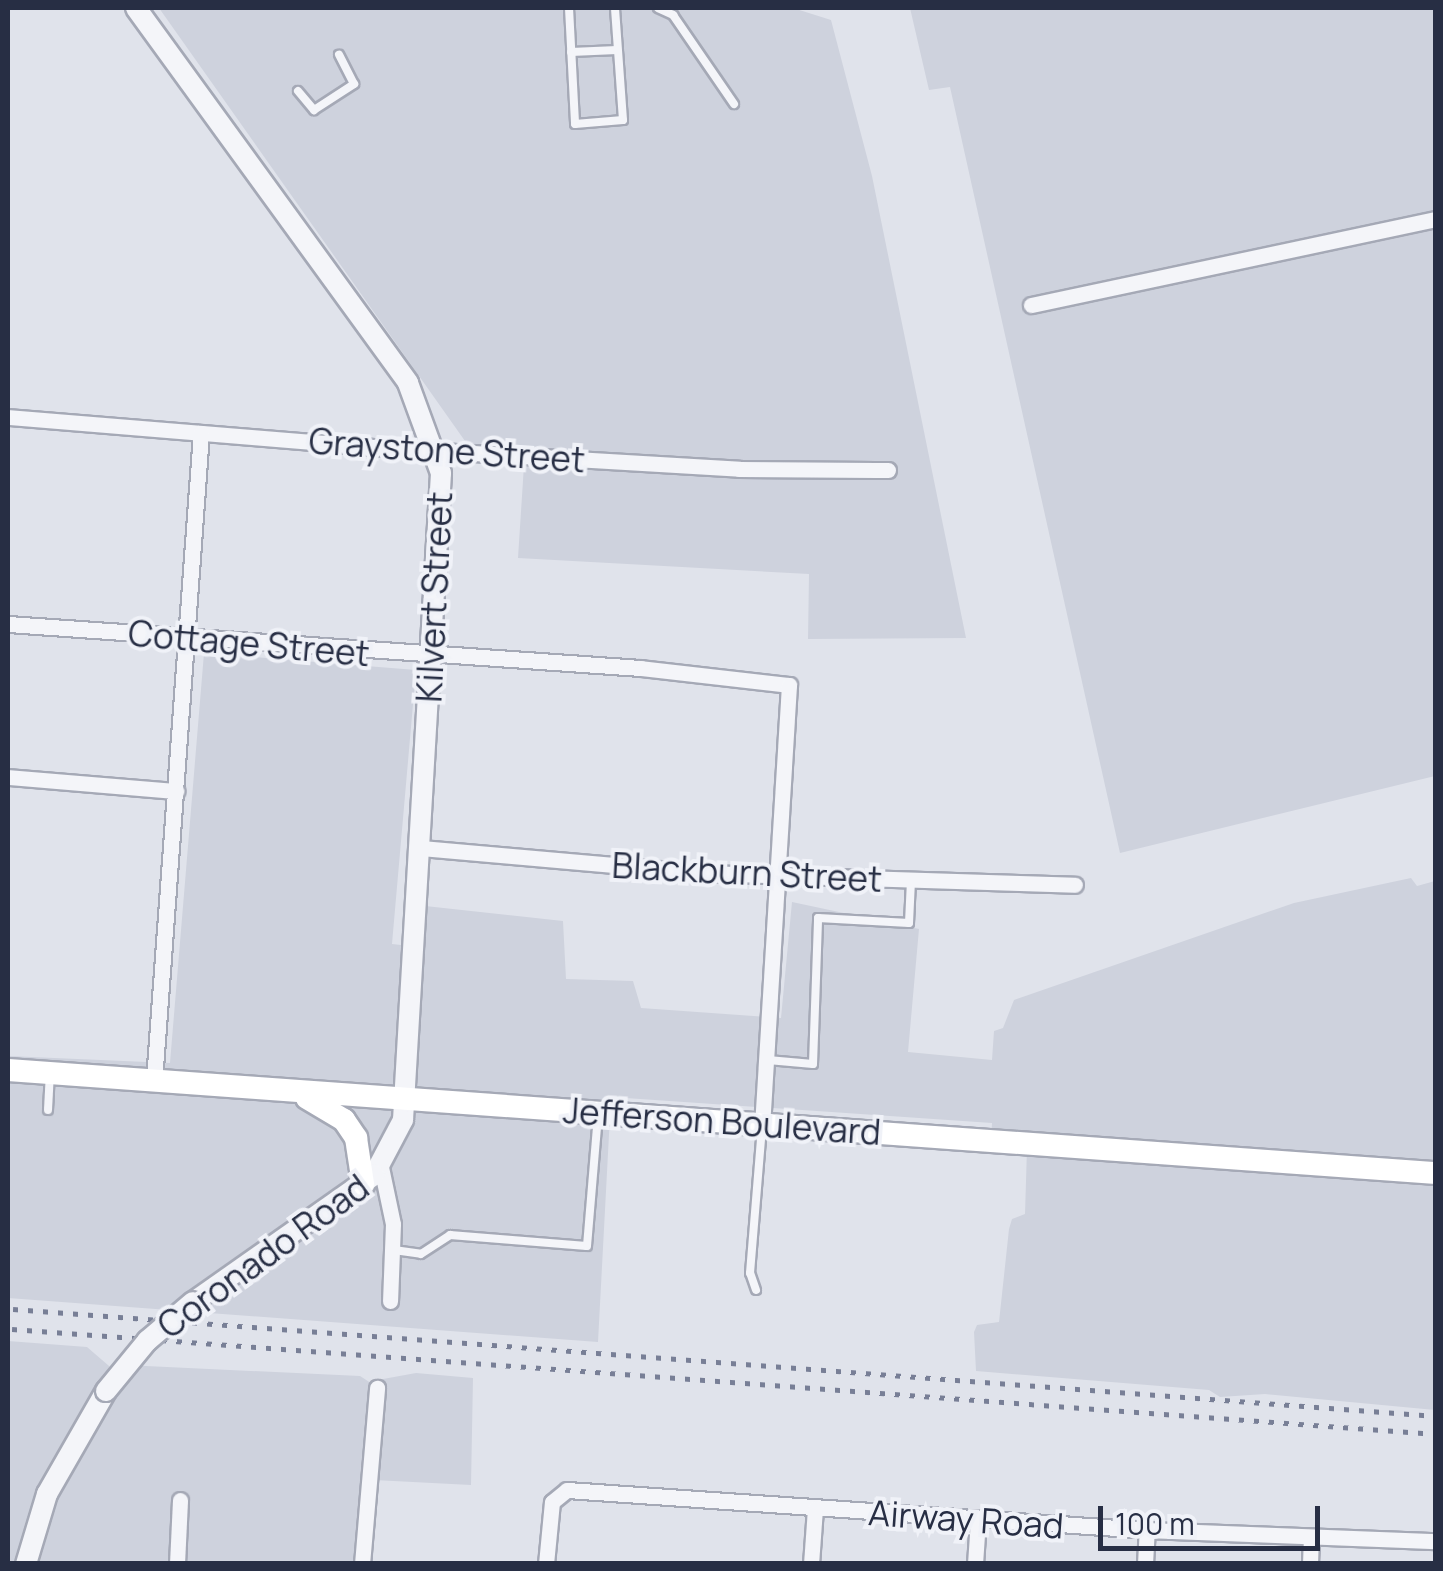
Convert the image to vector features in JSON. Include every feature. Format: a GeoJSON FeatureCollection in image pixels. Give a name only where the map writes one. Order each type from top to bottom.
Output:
{"type":"FeatureCollection","features":[{"type":"Feature","properties":{"kind":"main road","name":"Jefferson Boulevard"},"geometry":{"type":"LineString","coordinates":[[8,1070],[1436,1173]]}},
{"type":"Feature","properties":{"kind":"main road"},"geometry":{"type":"LineString","coordinates":[[295,1092],[344,1120],[356,1138],[363,1184]]}},
{"type":"Feature","properties":{"kind":"street","name":"Kilvert Street"},"geometry":{"type":"LineString","coordinates":[[136,8],[408,382],[437,451],[442,532],[406,1100]]}},
{"type":"Feature","properties":{"kind":"street"},"geometry":{"type":"LineString","coordinates":[[1031,305],[1436,218]]}},
{"type":"Feature","properties":{"kind":"street","name":"Graystone Street"},"geometry":{"type":"LineString","coordinates":[[8,417],[437,451],[739,469],[888,470]]}},
{"type":"Feature","properties":{"kind":"street"},"geometry":{"type":"LineString","coordinates":[[154,1081],[200,433]]}},
{"type":"Feature","properties":{"kind":"street","name":"Cottage Street"},"geometry":{"type":"LineString","coordinates":[[8,624],[433,658],[640,668],[789,685],[779,878]]}},
{"type":"Feature","properties":{"kind":"street"},"geometry":{"type":"LineString","coordinates":[[8,777],[176,791]]}},
{"type":"Feature","properties":{"kind":"street","name":"Blackburn Street"},"geometry":{"type":"LineString","coordinates":[[420,848],[779,878],[1075,885]]}},
{"type":"Feature","properties":{"kind":"street"},"geometry":{"type":"LineString","coordinates":[[762,1123],[779,878]]}},
{"type":"Feature","properties":{"kind":"street","name":"Coronado Road"},"geometry":{"type":"LineString","coordinates":[[26,1564],[47,1494],[106,1390],[147,1342],[194,1302],[363,1184],[381,1167],[406,1100]]}},
{"type":"Feature","properties":{"kind":"street"},"geometry":{"type":"LineString","coordinates":[[381,1167],[394,1250],[390,1301]]}},
{"type":"Feature","properties":{"kind":"street"},"geometry":{"type":"LineString","coordinates":[[362,1564],[377,1388]]}},
{"type":"Feature","properties":{"kind":"street","name":"Airway Road"},"geometry":{"type":"LineString","coordinates":[[546,1564],[558,1492],[1147,1530],[1436,1541]]}},
{"type":"Feature","properties":{"kind":"street"},"geometry":{"type":"LineString","coordinates":[[176,1564],[180,1500]]}},
{"type":"Feature","properties":{"kind":"street"},"geometry":{"type":"LineString","coordinates":[[811,1564],[815,1508]]}},
{"type":"Feature","properties":{"kind":"street"},"geometry":{"type":"LineString","coordinates":[[975,1564],[978,1520]]}},
{"type":"Feature","properties":{"kind":"street"},"geometry":{"type":"LineString","coordinates":[[1145,1564],[1147,1530]]}},
{"type":"Feature","properties":{"kind":"street"},"geometry":{"type":"LineString","coordinates":[[1310,1564],[1312,1538]]}},
{"type":"Feature","properties":{"kind":"lane"},"geometry":{"type":"LineString","coordinates":[[569,8],[575,124],[623,120],[615,8]]}},
{"type":"Feature","properties":{"kind":"lane"},"geometry":{"type":"LineString","coordinates":[[658,8],[673,15],[734,104]]}},
{"type":"Feature","properties":{"kind":"lane"},"geometry":{"type":"LineString","coordinates":[[571,52],[617,50]]}},
{"type":"Feature","properties":{"kind":"lane"},"geometry":{"type":"LineString","coordinates":[[298,91],[314,110],[354,84],[339,55]]}},
{"type":"Feature","properties":{"kind":"lane"},"geometry":{"type":"LineString","coordinates":[[768,1060],[813,1064],[818,918],[908,923],[911,881]]}},
{"type":"Feature","properties":{"kind":"lane"},"geometry":{"type":"LineString","coordinates":[[48,1110],[50,1073]]}},
{"type":"Feature","properties":{"kind":"lane"},"geometry":{"type":"LineString","coordinates":[[394,1250],[421,1254],[450,1235],[587,1246],[598,1113]]}},
{"type":"Feature","properties":{"kind":"lane"},"geometry":{"type":"LineString","coordinates":[[756,1290],[750,1273],[762,1123]]}},
{"type":"Feature","properties":{"kind":"shaded area"},"geometry":{"type":"Polygon","coordinates":[[[159,8],[793,8],[831,20],[872,176],[966,638],[808,639],[809,574],[518,558],[524,465],[477,458],[159,8]]]}},
{"type":"Feature","properties":{"kind":"shaded area"},"geometry":{"type":"Polygon","coordinates":[[[910,8],[1435,8],[1435,776],[1120,853],[950,87],[929,90],[910,8]]]}},
{"type":"Feature","properties":{"kind":"shaded area"},"geometry":{"type":"Polygon","coordinates":[[[204,653],[416,670],[392,944],[410,946],[416,905],[563,921],[566,979],[633,981],[641,1008],[781,1018],[792,902],[919,929],[908,1052],[992,1060],[994,1031],[1003,1028],[1014,1000],[1294,903],[1411,878],[1417,886],[1435,881],[1435,1410],[1265,1394],[1220,1397],[1209,1390],[976,1371],[974,1332],[977,1325],[999,1322],[1009,1229],[1012,1219],[1025,1214],[1027,1148],[991,1142],[992,1123],[611,1097],[598,1342],[8,1298],[8,1056],[170,1063],[204,653]]]}},
{"type":"Feature","properties":{"kind":"shaded area"},"geometry":{"type":"Polygon","coordinates":[[[8,1341],[87,1347],[116,1372],[125,1365],[360,1376],[377,1387],[383,1379],[416,1373],[473,1378],[471,1485],[374,1480],[364,1563],[8,1563],[8,1341]]]}},
{"type":"Feature","properties":{"kind":"railway"},"geometry":{"type":"LineString","coordinates":[[13,1309],[1436,1416]]}},
{"type":"Feature","properties":{"kind":"railway"},"geometry":{"type":"LineString","coordinates":[[12,1329],[1436,1434]]}}]}
